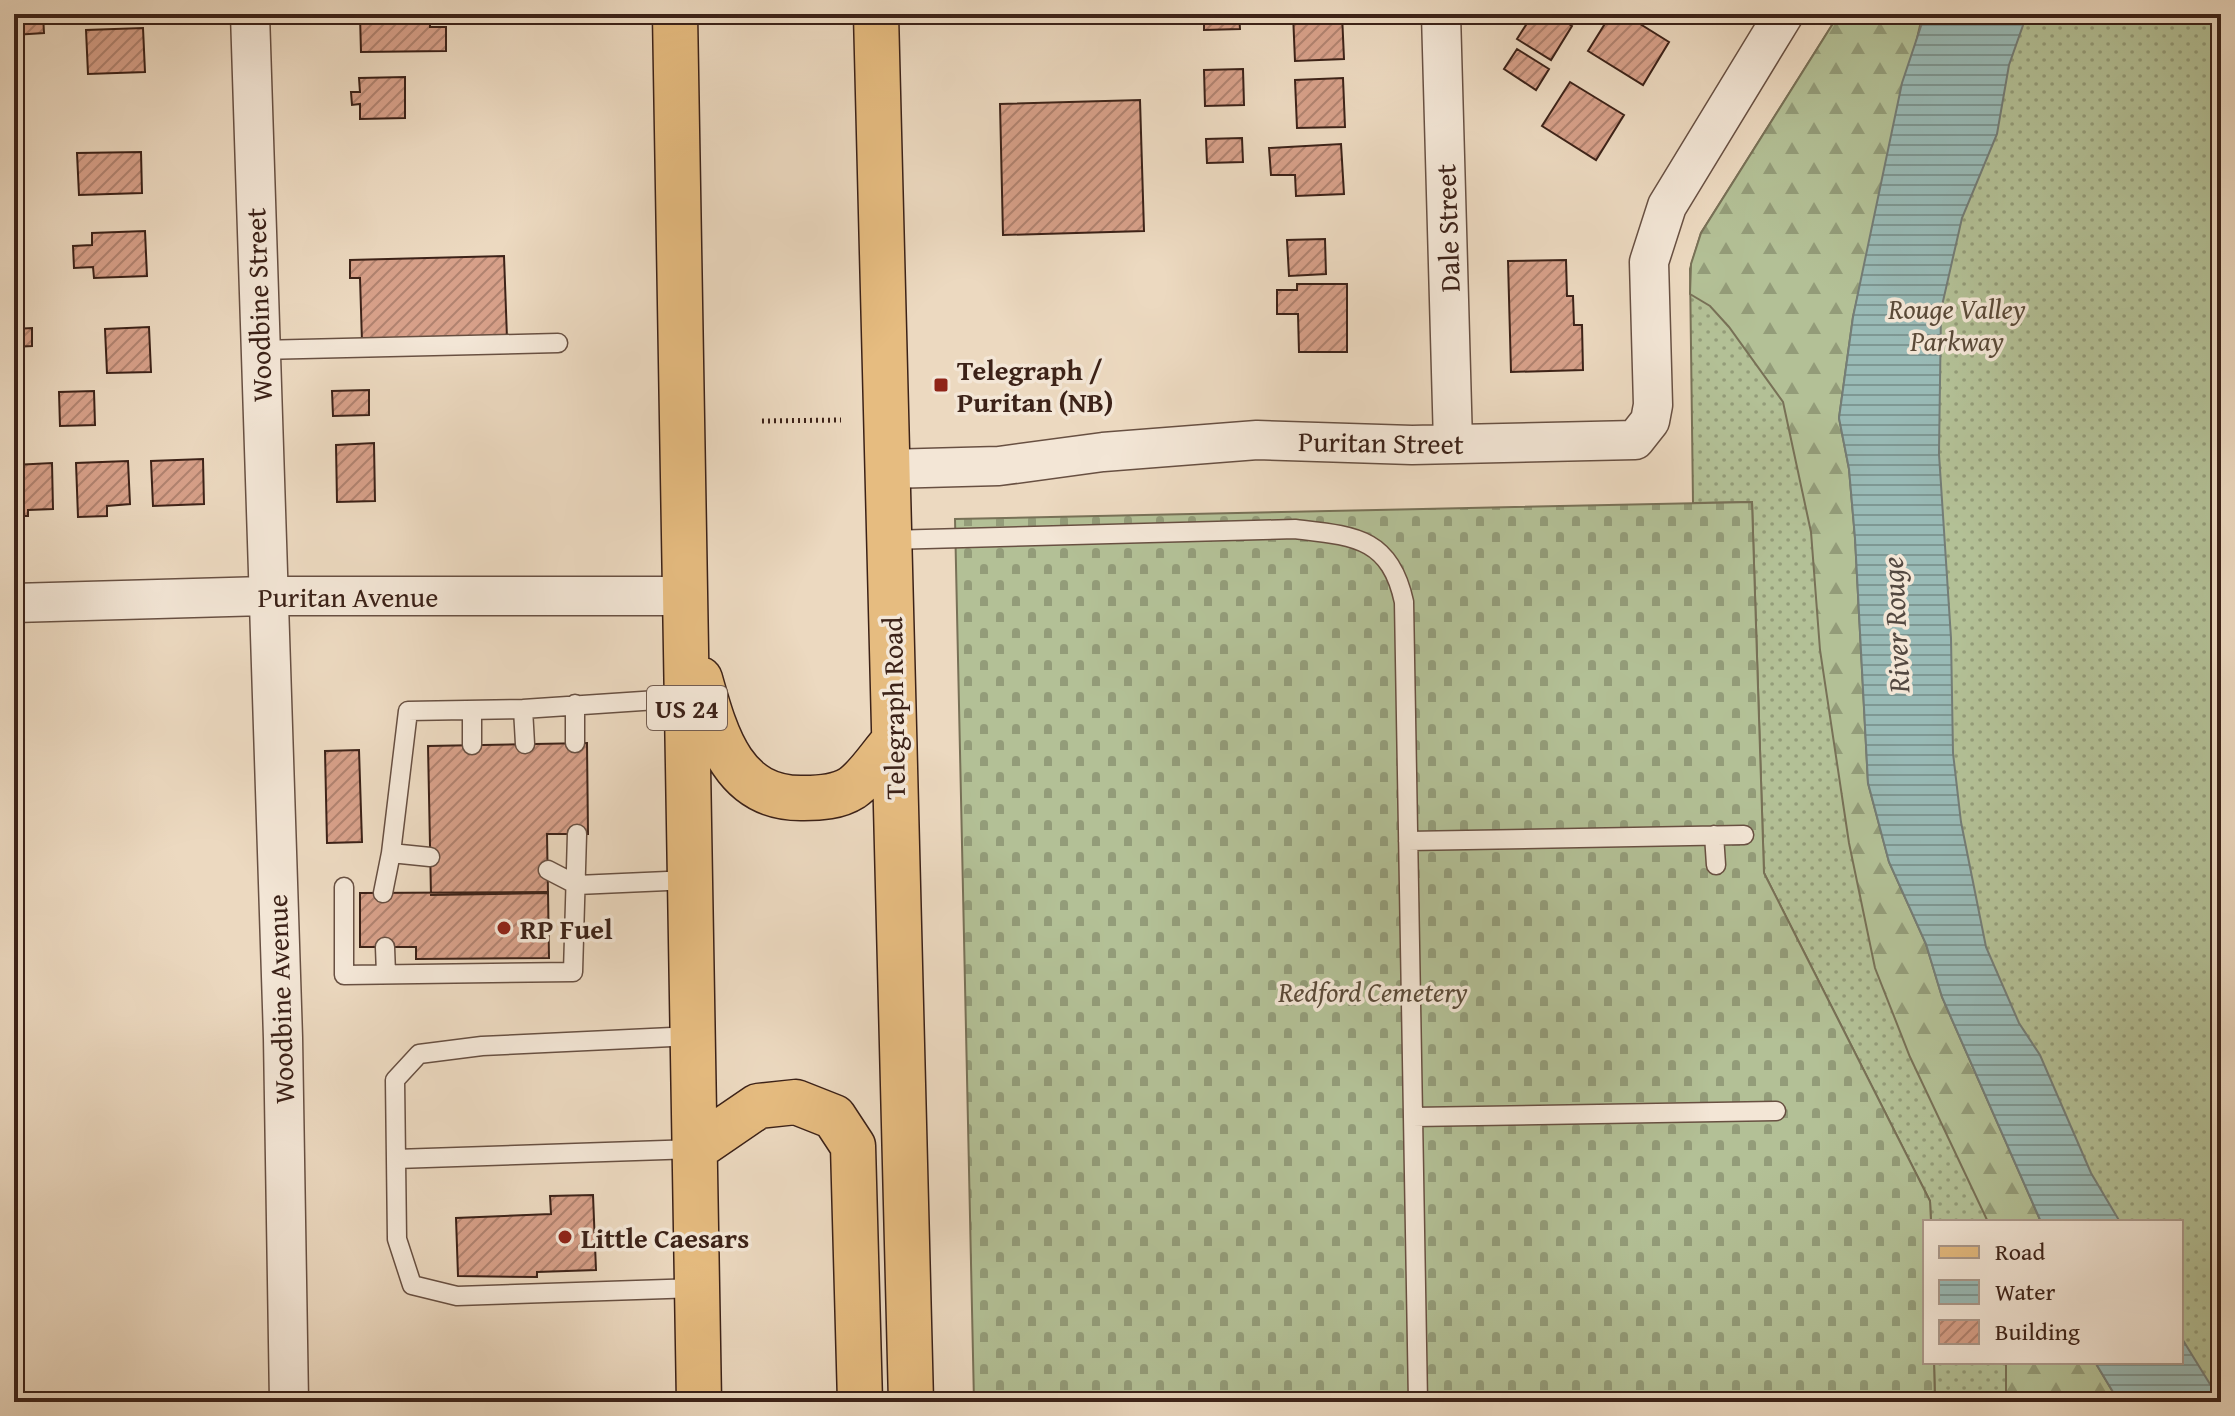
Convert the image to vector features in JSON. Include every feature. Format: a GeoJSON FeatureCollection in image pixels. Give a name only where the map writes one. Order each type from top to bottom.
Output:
{"type":"FeatureCollection","features":[{"type":"Feature","properties":{"kind":"main road","name":"US 24"},"geometry":{"type":"LineString","coordinates":[[675,14],[699,1402]]}},
{"type":"Feature","properties":{"kind":"main road","name":"Telegraph Road"},"geometry":{"type":"LineString","coordinates":[[876,14],[911,1402]]}},
{"type":"Feature","properties":{"kind":"main road"},"geometry":{"type":"LineString","coordinates":[[684,614],[713,724],[736,769],[758,790],[783,799],[827,797],[852,787],[894,741]]}},
{"type":"Feature","properties":{"kind":"main road"},"geometry":{"type":"LineString","coordinates":[[695,1149],[758,1106],[796,1102],[834,1117],[853,1146],[860,1402]]}},
{"type":"Feature","properties":{"kind":"street","name":"Woodbine Street"},"geometry":{"type":"LineString","coordinates":[[250,14],[266,596]]}},
{"type":"Feature","properties":{"kind":"street","name":"Dale Street"},"geometry":{"type":"LineString","coordinates":[[1441,14],[1453,443]]}},
{"type":"Feature","properties":{"kind":"street","name":"Puritan Street"},"geometry":{"type":"LineString","coordinates":[[887,469],[999,466],[1103,452],[1257,440],[1453,443],[1635,440],[1650,421],[1653,405],[1649,262],[1667,206],[1784,14]]}},
{"type":"Feature","properties":{"kind":"street","name":"Puritan Avenue"},"geometry":{"type":"LineString","coordinates":[[14,603],[266,596],[684,614]]}},
{"type":"Feature","properties":{"kind":"street","name":"Woodbine Avenue"},"geometry":{"type":"LineString","coordinates":[[266,596],[283,1038],[289,1402]]}},
{"type":"Feature","properties":{"kind":"lane"},"geometry":{"type":"LineString","coordinates":[[259,350],[558,343]]}},
{"type":"Feature","properties":{"kind":"lane"},"geometry":{"type":"LineString","coordinates":[[889,540],[1295,529],[1336,534],[1377,547],[1398,573],[1404,602],[1418,1402]]}},
{"type":"Feature","properties":{"kind":"lane"},"geometry":{"type":"LineString","coordinates":[[383,893],[391,853],[408,711],[523,709],[687,698]]}},
{"type":"Feature","properties":{"kind":"lane"},"geometry":{"type":"LineString","coordinates":[[575,704],[575,743]]}},
{"type":"Feature","properties":{"kind":"lane"},"geometry":{"type":"LineString","coordinates":[[523,709],[525,744]]}},
{"type":"Feature","properties":{"kind":"lane"},"geometry":{"type":"LineString","coordinates":[[472,710],[472,745]]}},
{"type":"Feature","properties":{"kind":"lane"},"geometry":{"type":"LineString","coordinates":[[344,887],[344,975],[573,972],[577,834]]}},
{"type":"Feature","properties":{"kind":"lane"},"geometry":{"type":"LineString","coordinates":[[1714,835],[1716,865]]}},
{"type":"Feature","properties":{"kind":"lane"},"geometry":{"type":"LineString","coordinates":[[1408,841],[1744,835]]}},
{"type":"Feature","properties":{"kind":"lane"},"geometry":{"type":"LineString","coordinates":[[391,853],[430,857]]}},
{"type":"Feature","properties":{"kind":"lane"},"geometry":{"type":"LineString","coordinates":[[548,870],[577,885],[690,880]]}},
{"type":"Feature","properties":{"kind":"lane"},"geometry":{"type":"LineString","coordinates":[[385,947],[386,974]]}},
{"type":"Feature","properties":{"kind":"lane"},"geometry":{"type":"LineString","coordinates":[[693,1036],[482,1046],[419,1054],[395,1080],[397,1239],[412,1285],[457,1296],[697,1288]]}},
{"type":"Feature","properties":{"kind":"lane"},"geometry":{"type":"LineString","coordinates":[[1413,1117],[1776,1111]]}},
{"type":"Feature","properties":{"kind":"lane"},"geometry":{"type":"LineString","coordinates":[[396,1159],[695,1149]]}},
{"type":"Feature","properties":{"kind":"path"},"geometry":{"type":"LineString","coordinates":[[762,421],[841,420]]}},
{"type":"Feature","properties":{"kind":"green space","name":"Rouge Valley Parkway"},"geometry":{"type":"Polygon","coordinates":[[[1839,14],[2221,14],[2221,1402],[1935,1402],[1934,1364],[2183,1364],[2183,1220],[1931,1220],[1930,1201],[1764,873],[1752,502],[1693,503],[1690,269],[1701,233],[1839,14]]]}},
{"type":"Feature","properties":{"kind":"green space"},"geometry":{"type":"Polygon","coordinates":[[[1839,14],[1925,14],[1853,317],[1839,418],[1849,469],[1855,538],[1868,783],[1889,862],[1926,944],[1942,997],[2040,1220],[1987,1220],[1910,1057],[1875,968],[1849,843],[1820,650],[1811,532],[1783,402],[1729,327],[1710,306],[1690,294],[1691,264],[1701,233],[1839,14]]]}},
{"type":"Feature","properties":{"kind":"green space","name":"Redford Cemetery"},"geometry":{"type":"Polygon","coordinates":[[[1752,502],[1764,873],[1930,1201],[1931,1220],[1923,1220],[1923,1364],[1934,1364],[1935,1402],[974,1402],[955,519],[1752,502]]]}},
{"type":"Feature","properties":{"kind":"green space"},"geometry":{"type":"Polygon","coordinates":[[[2006,1364],[2096,1364],[2119,1402],[2006,1402],[2006,1364]]]}},
{"type":"Feature","properties":{"kind":"water","name":"River Rouge"},"geometry":{"type":"Polygon","coordinates":[[[1925,14],[2027,14],[2009,65],[1997,134],[1962,218],[1941,310],[1939,454],[1951,638],[1953,753],[1961,822],[1986,947],[2019,1023],[2040,1055],[2091,1173],[2119,1220],[2040,1220],[1942,997],[1926,944],[1889,862],[1868,783],[1855,538],[1849,469],[1839,418],[1853,317],[1902,83],[1925,14]]]}},
{"type":"Feature","properties":{"kind":"water"},"geometry":{"type":"Polygon","coordinates":[[[2187,14],[2221,14],[2221,29],[2187,14]]]}},
{"type":"Feature","properties":{"kind":"water"},"geometry":{"type":"Polygon","coordinates":[[[2183,1340],[2221,1402],[2119,1402],[2096,1364],[2183,1364],[2183,1340]]]}},
{"type":"Feature","properties":{"kind":"building"},"geometry":{"type":"Polygon","coordinates":[[[14,14],[43,14],[44,33],[14,35],[14,14]]]}},
{"type":"Feature","properties":{"kind":"building"},"geometry":{"type":"Polygon","coordinates":[[[430,14],[430,27],[446,27],[446,51],[361,52],[360,16],[430,14]]]}},
{"type":"Feature","properties":{"kind":"building"},"geometry":{"type":"Polygon","coordinates":[[[1204,14],[1239,14],[1240,29],[1204,30],[1204,14]]]}},
{"type":"Feature","properties":{"kind":"building"},"geometry":{"type":"Polygon","coordinates":[[[1293,14],[1342,14],[1344,59],[1295,61],[1293,14]]]}},
{"type":"Feature","properties":{"kind":"building"},"geometry":{"type":"Polygon","coordinates":[[[1533,14],[1554,14],[1572,26],[1551,60],[1517,39],[1533,14]]]}},
{"type":"Feature","properties":{"kind":"building"},"geometry":{"type":"Polygon","coordinates":[[[1611,14],[1624,14],[1669,42],[1643,85],[1588,51],[1611,14]]]}},
{"type":"Feature","properties":{"kind":"building"},"geometry":{"type":"Polygon","coordinates":[[[143,28],[145,72],[88,74],[86,30],[143,28]]]}},
{"type":"Feature","properties":{"kind":"building"},"geometry":{"type":"Polygon","coordinates":[[[1517,49],[1549,69],[1536,90],[1504,69],[1517,49]]]}},
{"type":"Feature","properties":{"kind":"building"},"geometry":{"type":"Polygon","coordinates":[[[1243,69],[1244,105],[1205,106],[1204,70],[1243,69]]]}},
{"type":"Feature","properties":{"kind":"building"},"geometry":{"type":"Polygon","coordinates":[[[405,77],[405,118],[360,119],[360,104],[352,105],[351,92],[360,92],[359,78],[405,77]]]}},
{"type":"Feature","properties":{"kind":"building"},"geometry":{"type":"Polygon","coordinates":[[[1343,78],[1345,127],[1297,128],[1295,80],[1343,78]]]}},
{"type":"Feature","properties":{"kind":"building"},"geometry":{"type":"Polygon","coordinates":[[[1570,82],[1624,115],[1596,160],[1542,126],[1570,82]]]}},
{"type":"Feature","properties":{"kind":"building"},"geometry":{"type":"Polygon","coordinates":[[[1140,100],[1144,231],[1003,235],[1000,104],[1140,100]]]}},
{"type":"Feature","properties":{"kind":"building"},"geometry":{"type":"Polygon","coordinates":[[[1242,138],[1243,162],[1207,163],[1206,139],[1242,138]]]}},
{"type":"Feature","properties":{"kind":"building"},"geometry":{"type":"Polygon","coordinates":[[[1341,144],[1344,194],[1296,196],[1295,175],[1271,175],[1269,148],[1341,144]]]}},
{"type":"Feature","properties":{"kind":"building"},"geometry":{"type":"Polygon","coordinates":[[[141,152],[142,193],[79,195],[77,153],[141,152]]]}},
{"type":"Feature","properties":{"kind":"building"},"geometry":{"type":"Polygon","coordinates":[[[145,231],[147,276],[94,278],[93,267],[74,268],[73,246],[92,245],[92,233],[145,231]]]}},
{"type":"Feature","properties":{"kind":"building"},"geometry":{"type":"Polygon","coordinates":[[[1325,239],[1326,274],[1289,276],[1287,240],[1325,239]]]}},
{"type":"Feature","properties":{"kind":"building"},"geometry":{"type":"Polygon","coordinates":[[[504,256],[507,338],[362,342],[360,278],[350,278],[350,260],[504,256]]]}},
{"type":"Feature","properties":{"kind":"building"},"geometry":{"type":"Polygon","coordinates":[[[1566,260],[1567,296],[1573,296],[1574,325],[1582,325],[1583,370],[1511,372],[1508,261],[1566,260]]]}},
{"type":"Feature","properties":{"kind":"building"},"geometry":{"type":"Polygon","coordinates":[[[1297,284],[1347,284],[1347,352],[1299,352],[1298,314],[1277,314],[1277,290],[1297,290],[1297,284]]]}},
{"type":"Feature","properties":{"kind":"building"},"geometry":{"type":"Polygon","coordinates":[[[149,327],[151,372],[107,373],[105,329],[149,327]]]}},
{"type":"Feature","properties":{"kind":"building"},"geometry":{"type":"Polygon","coordinates":[[[32,328],[32,346],[14,347],[14,329],[32,328]]]}},
{"type":"Feature","properties":{"kind":"building"},"geometry":{"type":"Polygon","coordinates":[[[369,390],[369,415],[333,416],[332,391],[369,390]]]}},
{"type":"Feature","properties":{"kind":"building"},"geometry":{"type":"Polygon","coordinates":[[[94,391],[95,425],[60,426],[59,392],[94,391]]]}},
{"type":"Feature","properties":{"kind":"building"},"geometry":{"type":"Polygon","coordinates":[[[374,443],[375,501],[337,502],[336,445],[374,443]]]}},
{"type":"Feature","properties":{"kind":"building"},"geometry":{"type":"Polygon","coordinates":[[[203,459],[204,504],[153,506],[151,461],[203,459]]]}},
{"type":"Feature","properties":{"kind":"building"},"geometry":{"type":"Polygon","coordinates":[[[128,461],[130,504],[107,506],[107,516],[78,517],[76,463],[128,461]]]}},
{"type":"Feature","properties":{"kind":"building"},"geometry":{"type":"Polygon","coordinates":[[[52,463],[53,509],[28,510],[28,516],[14,516],[14,465],[52,463]]]}},
{"type":"Feature","properties":{"kind":"building"},"geometry":{"type":"Polygon","coordinates":[[[587,743],[588,834],[547,834],[548,893],[431,895],[428,746],[587,743]]]}},
{"type":"Feature","properties":{"kind":"building"},"geometry":{"type":"Polygon","coordinates":[[[359,750],[362,842],[327,843],[325,751],[359,750]]]}},
{"type":"Feature","properties":{"kind":"building"},"geometry":{"type":"Polygon","coordinates":[[[548,892],[549,958],[416,959],[416,947],[360,947],[360,893],[548,892]]]}},
{"type":"Feature","properties":{"kind":"building"},"geometry":{"type":"Polygon","coordinates":[[[593,1195],[596,1270],[537,1272],[537,1277],[458,1276],[456,1218],[551,1214],[550,1196],[593,1195]]]}},
{"type":"Feature","properties":{"kind":"place","name":"Telegraph / Puritan (NB)"},"geometry":{"type":"Point","coordinates":[941,385]}},
{"type":"Feature","properties":{"kind":"place","name":"RP Fuel"},"geometry":{"type":"Point","coordinates":[504,928]}},
{"type":"Feature","properties":{"kind":"place","name":"Little Caesars"},"geometry":{"type":"Point","coordinates":[565,1237]}}]}
